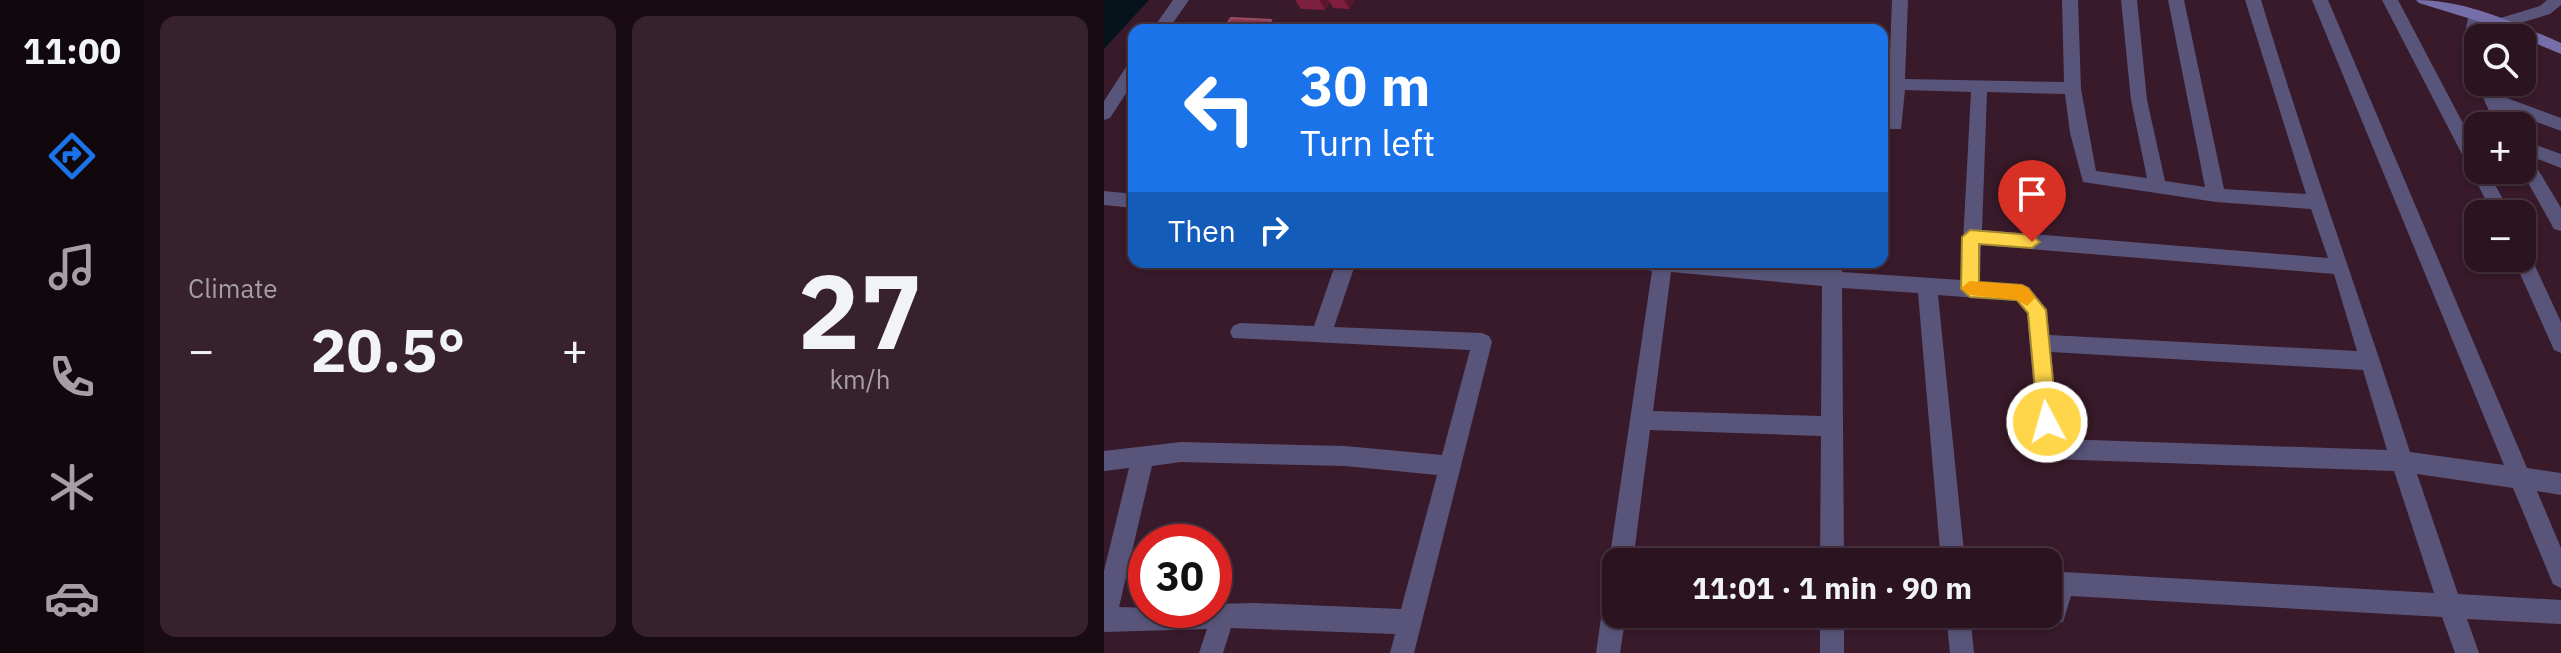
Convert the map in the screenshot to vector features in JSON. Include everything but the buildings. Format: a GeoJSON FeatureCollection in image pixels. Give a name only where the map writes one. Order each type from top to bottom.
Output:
{"type":"FeatureCollection","features":[{"type":"Feature","properties":{"kind":"main road"},"geometry":{"type":"LineString","coordinates":[[2424,0],[2502,23],[2561,49]]}},
{"type":"Feature","properties":{"kind":"street"},"geometry":{"type":"LineString","coordinates":[[1164,24],[1181,0]]}},
{"type":"Feature","properties":{"kind":"street"},"geometry":{"type":"LineString","coordinates":[[1888,124],[1895,125],[1889,84],[1900,0]]}},
{"type":"Feature","properties":{"kind":"street"},"geometry":{"type":"LineString","coordinates":[[2070,0],[2070,88],[2079,144],[2089,177],[2216,195],[2317,202]]}},
{"type":"Feature","properties":{"kind":"street"},"geometry":{"type":"LineString","coordinates":[[2129,0],[2139,100],[2158,188]]}},
{"type":"Feature","properties":{"kind":"street"},"geometry":{"type":"LineString","coordinates":[[2176,0],[2216,195]]}},
{"type":"Feature","properties":{"kind":"street"},"geometry":{"type":"LineString","coordinates":[[2253,0],[2295,140],[2341,267],[2467,653]]}},
{"type":"Feature","properties":{"kind":"street"},"geometry":{"type":"LineString","coordinates":[[2320,0],[2561,576]]}},
{"type":"Feature","properties":{"kind":"street"},"geometry":{"type":"LineString","coordinates":[[2390,0],[2464,143]]}},
{"type":"Feature","properties":{"kind":"street"},"geometry":{"type":"LineString","coordinates":[[2502,23],[2554,7]]}},
{"type":"Feature","properties":{"kind":"street"},"geometry":{"type":"LineString","coordinates":[[2474,24],[2477,15]]}},
{"type":"Feature","properties":{"kind":"street"},"geometry":{"type":"LineString","coordinates":[[1104,114],[1128,77]]}},
{"type":"Feature","properties":{"kind":"street"},"geometry":{"type":"LineString","coordinates":[[1889,84],[2070,88]]}},
{"type":"Feature","properties":{"kind":"street"},"geometry":{"type":"LineString","coordinates":[[1970,289],[1979,87]]}},
{"type":"Feature","properties":{"kind":"street"},"geometry":{"type":"LineString","coordinates":[[2500,96],[2561,125]]}},
{"type":"Feature","properties":{"kind":"street"},"geometry":{"type":"LineString","coordinates":[[2536,151],[2561,161]]}},
{"type":"Feature","properties":{"kind":"street"},"geometry":{"type":"LineString","coordinates":[[2536,176],[2552,198],[2561,224]]}},
{"type":"Feature","properties":{"kind":"street"},"geometry":{"type":"LineString","coordinates":[[1104,198],[1128,200]]}},
{"type":"Feature","properties":{"kind":"street"},"geometry":{"type":"LineString","coordinates":[[1970,237],[2341,267]]}},
{"type":"Feature","properties":{"kind":"street"},"geometry":{"type":"LineString","coordinates":[[1321,335],[1344,268]]}},
{"type":"Feature","properties":{"kind":"street"},"geometry":{"type":"LineString","coordinates":[[1623,548],[1641,420],[1656,268]]}},
{"type":"Feature","properties":{"kind":"street"},"geometry":{"type":"LineString","coordinates":[[1782,268],[1833,270],[1927,286],[2022,293],[2037,310],[2050,449],[2402,461],[2561,484]]}},
{"type":"Feature","properties":{"kind":"street"},"geometry":{"type":"LineString","coordinates":[[1832,548],[1833,270]]}},
{"type":"Feature","properties":{"kind":"street"},"geometry":{"type":"LineString","coordinates":[[2528,272],[2561,344]]}},
{"type":"Feature","properties":{"kind":"street"},"geometry":{"type":"LineString","coordinates":[[1927,286],[1952,548]]}},
{"type":"Feature","properties":{"kind":"street"},"geometry":{"type":"LineString","coordinates":[[1240,332],[1482,342],[1402,653]]}},
{"type":"Feature","properties":{"kind":"street"},"geometry":{"type":"LineString","coordinates":[[2040,343],[2371,361]]}},
{"type":"Feature","properties":{"kind":"street"},"geometry":{"type":"LineString","coordinates":[[1641,420],[1832,426]]}},
{"type":"Feature","properties":{"kind":"street"},"geometry":{"type":"LineString","coordinates":[[1104,461],[1181,452],[1345,456],[1449,466]]}},
{"type":"Feature","properties":{"kind":"street"},"geometry":{"type":"LineString","coordinates":[[1128,619],[1104,620],[1143,457]]}},
{"type":"Feature","properties":{"kind":"street"},"geometry":{"type":"LineString","coordinates":[[2062,587],[2063,584],[2561,612]]}},
{"type":"Feature","properties":{"kind":"street"},"geometry":{"type":"LineString","coordinates":[[1232,616],[1409,622]]}},
{"type":"Feature","properties":{"kind":"street"},"geometry":{"type":"LineString","coordinates":[[1211,653],[1219,628]]}},
{"type":"Feature","properties":{"kind":"street"},"geometry":{"type":"LineString","coordinates":[[1608,653],[1612,628]]}},
{"type":"Feature","properties":{"kind":"street"},"geometry":{"type":"LineString","coordinates":[[1832,628],[1832,653]]}},
{"type":"Feature","properties":{"kind":"street"},"geometry":{"type":"LineString","coordinates":[[1959,628],[1962,653]]}},
{"type":"Feature","properties":{"kind":"shaded area"},"geometry":{"type":"Polygon","coordinates":[[[1104,0],[1149,0],[1104,49],[1104,0]]]}},
{"type":"Feature","properties":{"kind":"slow traffic"},"geometry":{"type":"LineString","coordinates":[[1970,288],[2022,293],[2027,298]]}},
{"type":"Feature","properties":{"kind":"route"},"geometry":{"type":"LineString","coordinates":[[2032,242],[1970,237],[1970,289],[2022,293],[2037,310],[2047,422]]}}]}
